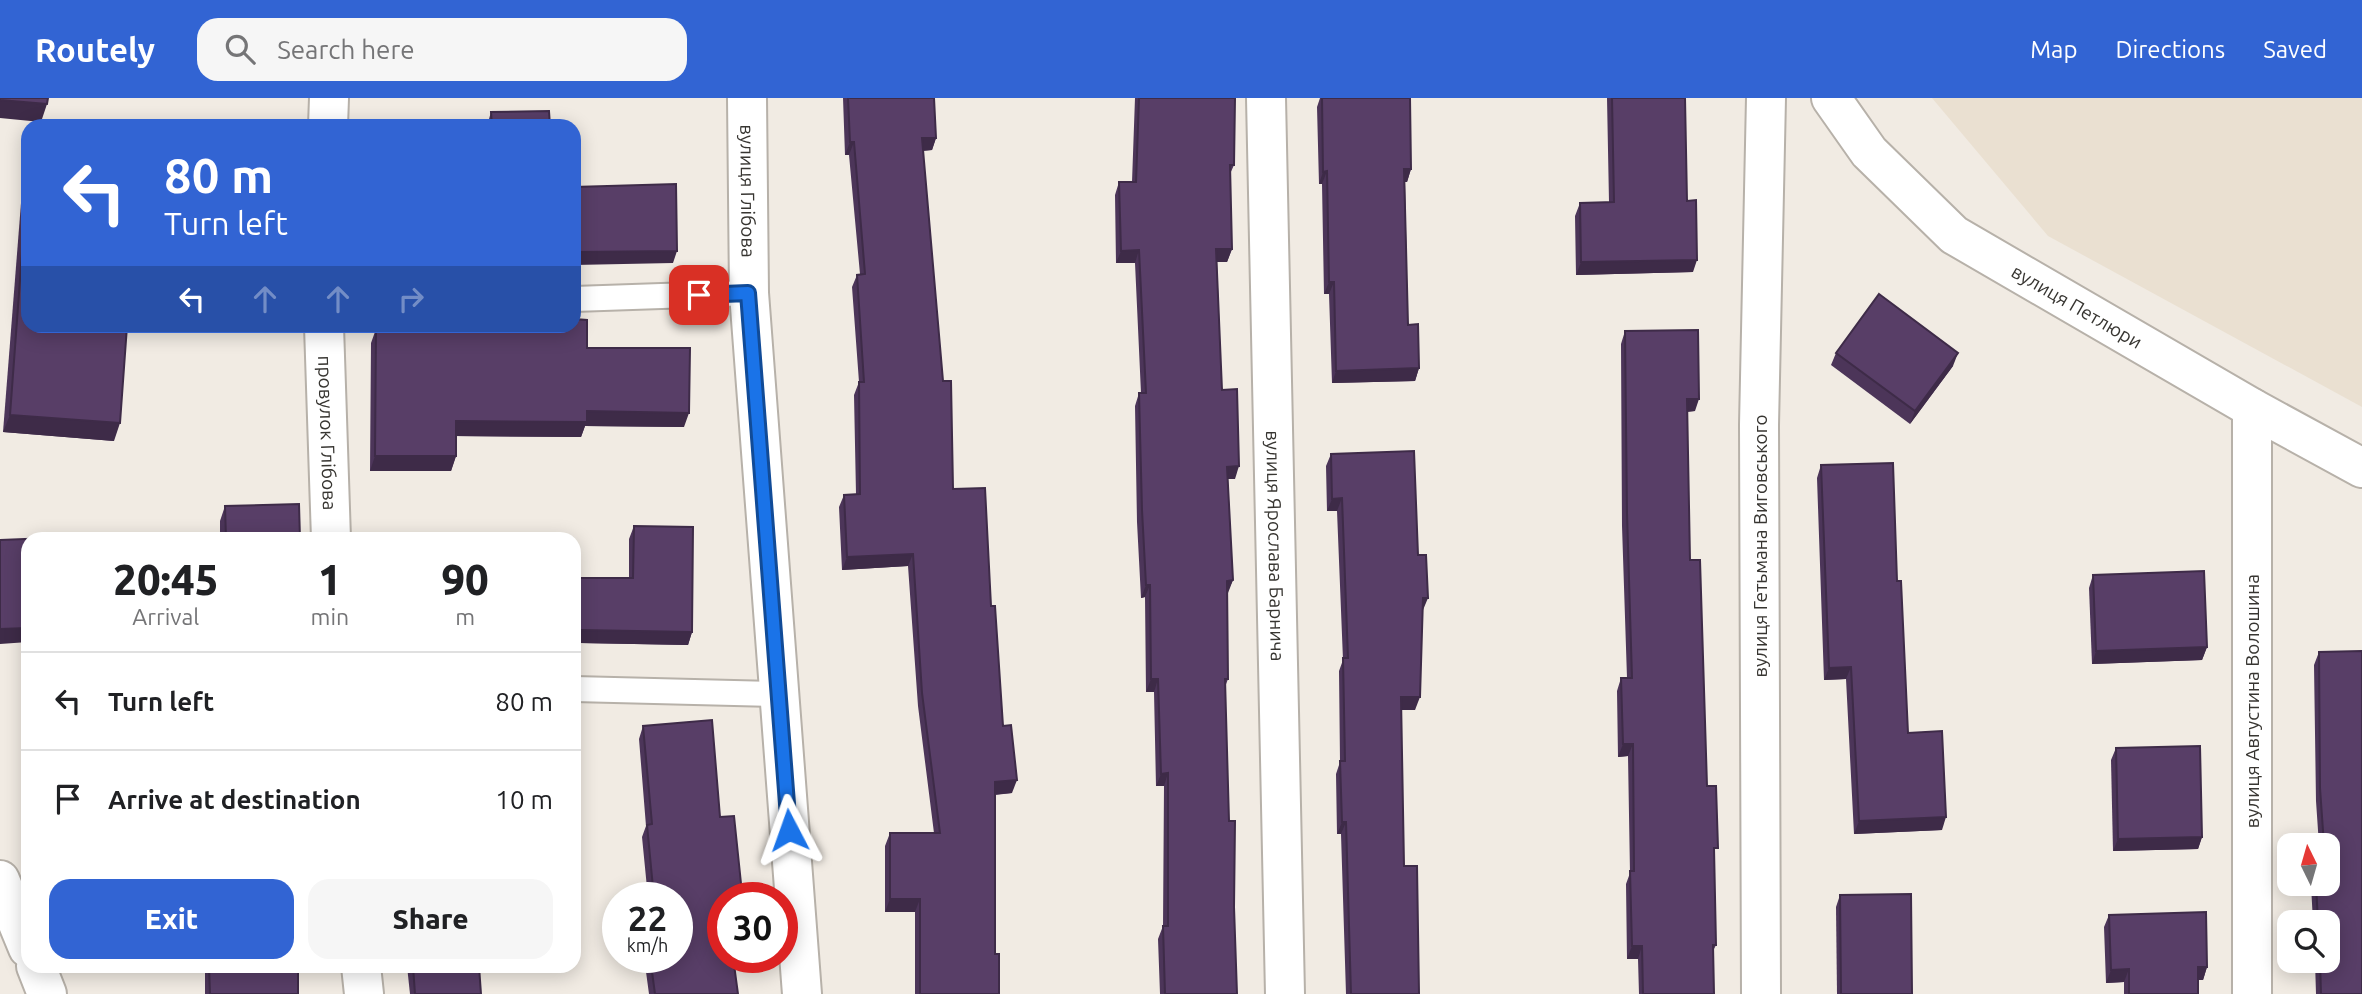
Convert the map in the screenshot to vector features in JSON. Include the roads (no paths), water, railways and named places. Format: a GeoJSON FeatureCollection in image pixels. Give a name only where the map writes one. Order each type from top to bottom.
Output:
{"type":"FeatureCollection","features":[{"type":"Feature","properties":{"kind":"street"},"geometry":{"type":"LineString","coordinates":[[328,119],[329,98]]}},
{"type":"Feature","properties":{"kind":"street","name":"вулиця Глібова"},"geometry":{"type":"LineString","coordinates":[[747,98],[748,293],[802,994]]}},
{"type":"Feature","properties":{"kind":"street","name":"вулиця Ярослава Барнича"},"geometry":{"type":"LineString","coordinates":[[1266,98],[1285,994]]}},
{"type":"Feature","properties":{"kind":"street","name":"вулиця Гетьмана Виговського"},"geometry":{"type":"LineString","coordinates":[[1761,994],[1759,425],[1766,98]]}},
{"type":"Feature","properties":{"kind":"street","name":"вулиця Петлюри"},"geometry":{"type":"LineString","coordinates":[[1831,98],[1869,152],[1954,234],[2252,408],[2362,468]]}},
{"type":"Feature","properties":{"kind":"street","name":"провулок Глібова"},"geometry":{"type":"LineString","coordinates":[[324,333],[331,532]]}},
{"type":"Feature","properties":{"kind":"street","name":"вулиця Августина Волошина"},"geometry":{"type":"LineString","coordinates":[[2252,408],[2252,994]]}},
{"type":"Feature","properties":{"kind":"street"},"geometry":{"type":"LineString","coordinates":[[0,880],[21,931]]}},
{"type":"Feature","properties":{"kind":"street"},"geometry":{"type":"LineString","coordinates":[[39,973],[47,994]]}},
{"type":"Feature","properties":{"kind":"street"},"geometry":{"type":"LineString","coordinates":[[362,973],[364,994]]}},
{"type":"Feature","properties":{"kind":"lane"},"geometry":{"type":"LineString","coordinates":[[581,299],[748,293]]}},
{"type":"Feature","properties":{"kind":"lane"},"geometry":{"type":"LineString","coordinates":[[581,689],[778,694]]}}]}
